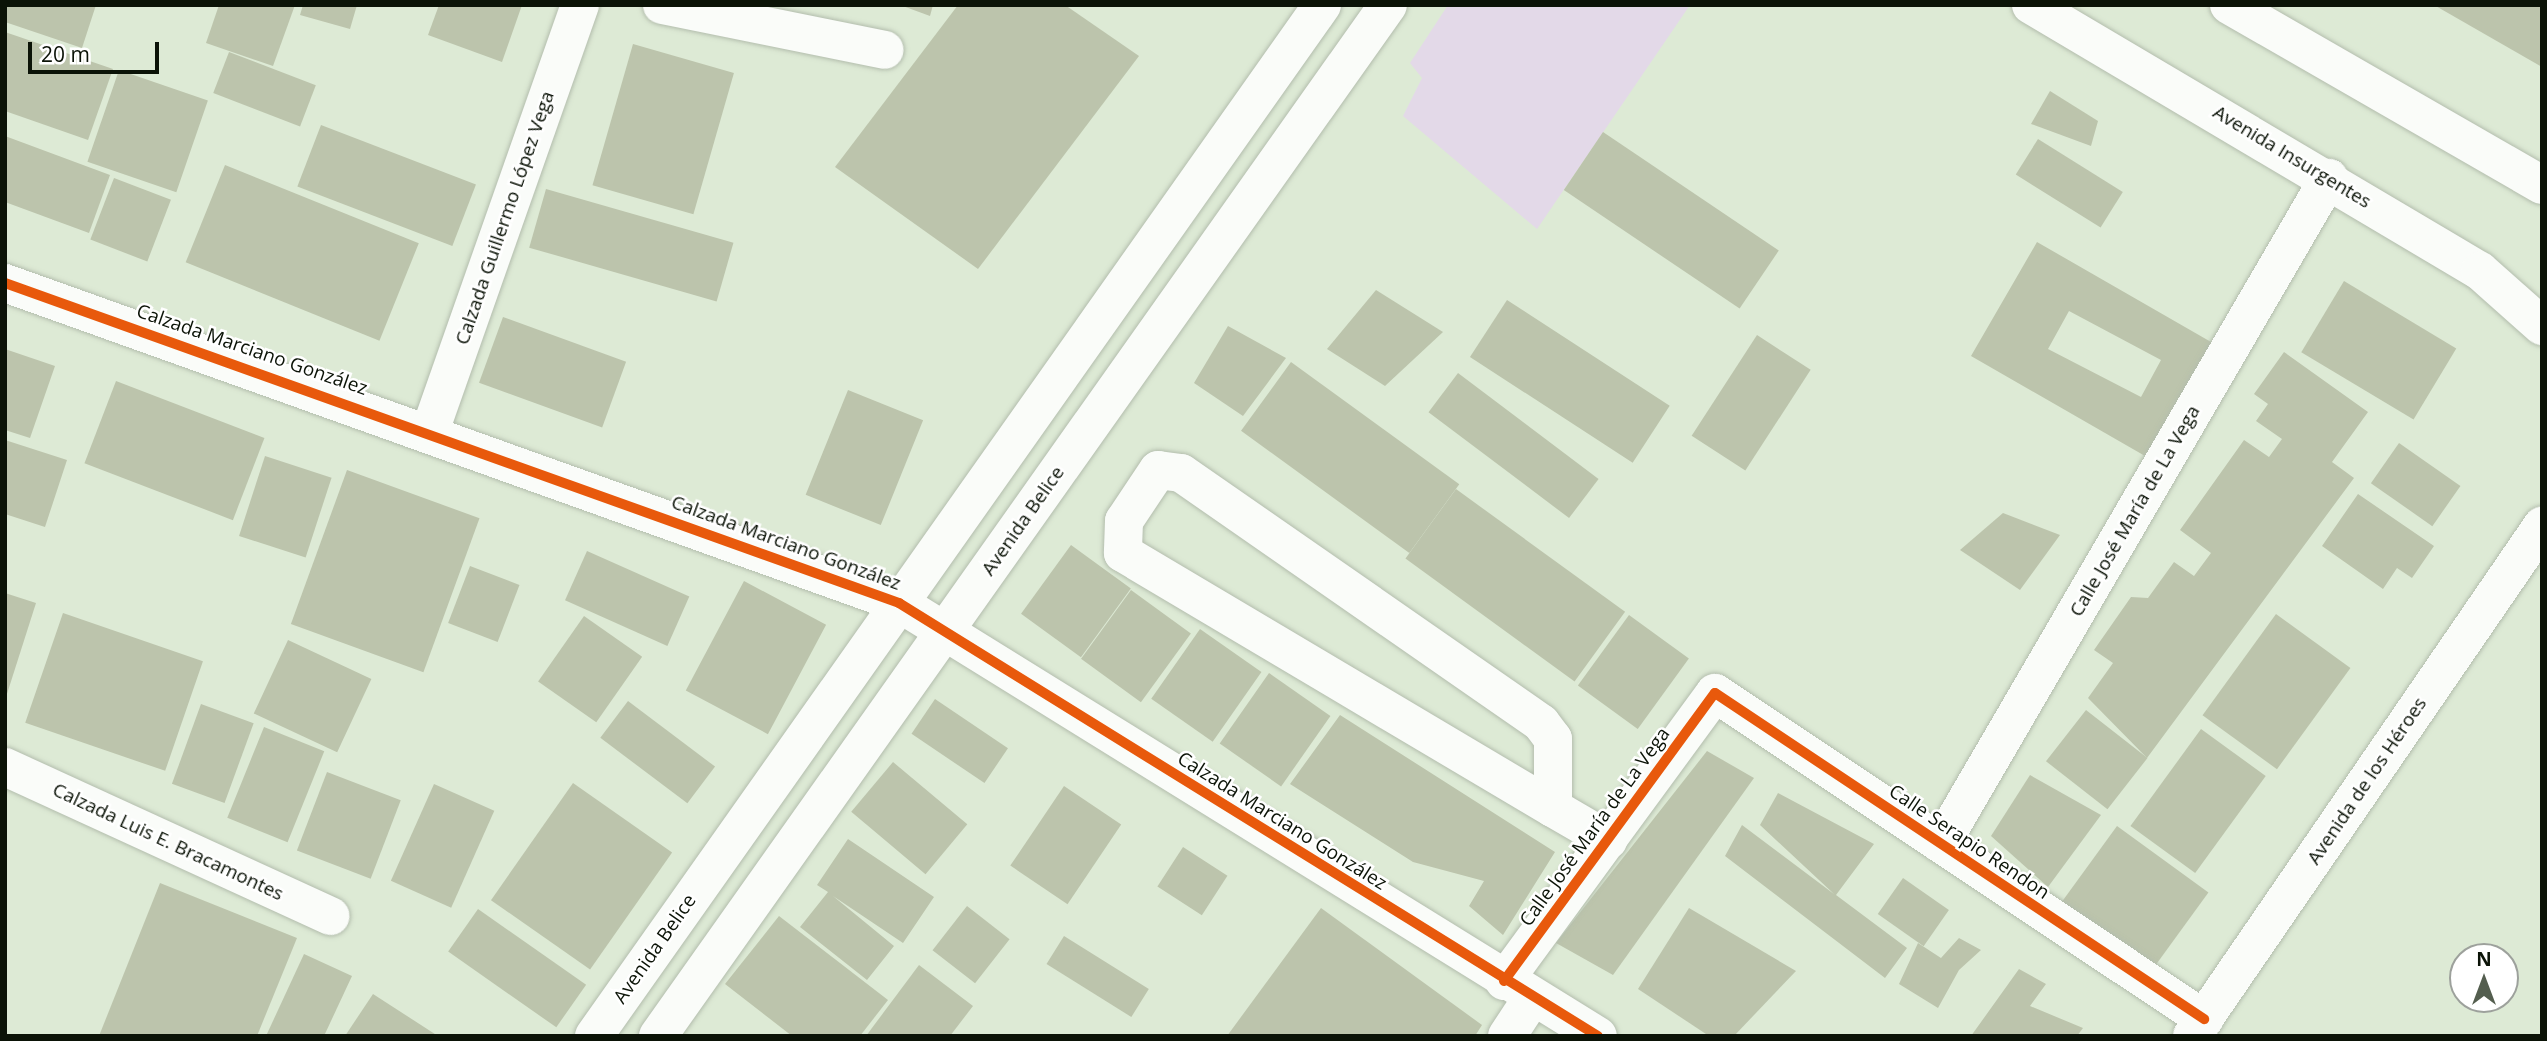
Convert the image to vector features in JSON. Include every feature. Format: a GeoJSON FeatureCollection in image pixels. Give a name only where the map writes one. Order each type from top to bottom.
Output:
{"type":"FeatureCollection","features":[{"type":"Feature","properties":{"kind":"street","name":"Calzada Guillermo López Vega"},"geometry":{"type":"LineString","coordinates":[[430,431],[580,5]]}},
{"type":"Feature","properties":{"kind":"street"},"geometry":{"type":"LineString","coordinates":[[662,5],[885,50]]}},
{"type":"Feature","properties":{"kind":"street","name":"Avenida Belice"},"geometry":{"type":"LineString","coordinates":[[594,1036],[1322,5]]}},
{"type":"Feature","properties":{"kind":"street","name":"Avenida Belice"},"geometry":{"type":"LineString","coordinates":[[658,1036],[1388,5]]}},
{"type":"Feature","properties":{"kind":"street","name":"Avenida Insurgentes"},"geometry":{"type":"LineString","coordinates":[[2031,5],[2329,178],[2480,271],[2542,326]]}},
{"type":"Feature","properties":{"kind":"street"},"geometry":{"type":"LineString","coordinates":[[2229,5],[2542,185]]}},
{"type":"Feature","properties":{"kind":"street","name":"Calle José María de La Vega"},"geometry":{"type":"LineString","coordinates":[[1941,844],[2329,178]]}},
{"type":"Feature","properties":{"kind":"street","name":"Calzada Marciano González"},"geometry":{"type":"LineString","coordinates":[[5,283],[430,431],[899,603],[1518,989],[1598,1036]]}},
{"type":"Feature","properties":{"kind":"street"},"geometry":{"type":"LineString","coordinates":[[1553,808],[1553,739],[1541,723],[1181,473],[1158,470],[1124,522],[1123,553],[1553,808],[1608,840]]}},
{"type":"Feature","properties":{"kind":"street","name":"Avenida de los Héroes"},"geometry":{"type":"LineString","coordinates":[[2198,1027],[2542,526]]}},
{"type":"Feature","properties":{"kind":"street","name":"Calle José María de La Vega"},"geometry":{"type":"LineString","coordinates":[[1507,1036],[1518,989],[1608,840],[1715,693]]}},
{"type":"Feature","properties":{"kind":"street","name":"Calle Serapio Rendon"},"geometry":{"type":"LineString","coordinates":[[1715,693],[1941,844],[2198,1027]]}},
{"type":"Feature","properties":{"kind":"street","name":"Calzada Luis E. Bracamontes"},"geometry":{"type":"LineString","coordinates":[[5,767],[331,916]]}},
{"type":"Feature","properties":{"kind":"shaded area"},"geometry":{"type":"Polygon","coordinates":[[[1448,5],[1690,5],[1537,229],[1403,116],[1422,78],[1410,63],[1448,5]]]}},
{"type":"Feature","properties":{"kind":"building"},"geometry":{"type":"Polygon","coordinates":[[[5,5],[96,5],[82,48],[5,22],[5,5]]]}},
{"type":"Feature","properties":{"kind":"building"},"geometry":{"type":"Polygon","coordinates":[[[219,5],[295,5],[273,66],[206,43],[219,5]]]}},
{"type":"Feature","properties":{"kind":"building"},"geometry":{"type":"Polygon","coordinates":[[[303,5],[357,5],[350,29],[300,15],[303,5]]]}},
{"type":"Feature","properties":{"kind":"building"},"geometry":{"type":"Polygon","coordinates":[[[439,5],[522,5],[502,62],[428,35],[439,5]]]}},
{"type":"Feature","properties":{"kind":"building"},"geometry":{"type":"Polygon","coordinates":[[[900,5],[933,5],[930,16],[900,5]]]}},
{"type":"Feature","properties":{"kind":"building"},"geometry":{"type":"Polygon","coordinates":[[[958,5],[1065,5],[1139,56],[978,269],[835,167],[958,5]]]}},
{"type":"Feature","properties":{"kind":"building"},"geometry":{"type":"Polygon","coordinates":[[[2434,5],[2542,5],[2542,67],[2434,5]]]}},
{"type":"Feature","properties":{"kind":"building"},"geometry":{"type":"Polygon","coordinates":[[[5,32],[113,69],[88,140],[5,111],[5,32]]]}},
{"type":"Feature","properties":{"kind":"building"},"geometry":{"type":"Polygon","coordinates":[[[633,44],[734,73],[693,214],[592,185],[633,44]]]}},
{"type":"Feature","properties":{"kind":"building"},"geometry":{"type":"Polygon","coordinates":[[[229,52],[316,85],[300,126],[213,93],[229,52]]]}},
{"type":"Feature","properties":{"kind":"building"},"geometry":{"type":"Polygon","coordinates":[[[119,70],[208,101],[176,192],[87,162],[119,70]]]}},
{"type":"Feature","properties":{"kind":"building"},"geometry":{"type":"Polygon","coordinates":[[[2050,91],[2098,121],[2091,146],[2031,124],[2050,91]]]}},
{"type":"Feature","properties":{"kind":"building"},"geometry":{"type":"Polygon","coordinates":[[[321,125],[476,184],[452,246],[297,187],[321,125]]]}},
{"type":"Feature","properties":{"kind":"building"},"geometry":{"type":"Polygon","coordinates":[[[1603,132],[1779,251],[1740,309],[1564,190],[1603,132]]]}},
{"type":"Feature","properties":{"kind":"building"},"geometry":{"type":"Polygon","coordinates":[[[5,136],[110,175],[89,233],[5,202],[5,136]]]}},
{"type":"Feature","properties":{"kind":"building"},"geometry":{"type":"Polygon","coordinates":[[[2038,139],[2123,192],[2101,228],[2016,175],[2038,139]]]}},
{"type":"Feature","properties":{"kind":"building"},"geometry":{"type":"Polygon","coordinates":[[[225,165],[419,243],[379,341],[186,262],[225,165]]]}},
{"type":"Feature","properties":{"kind":"building"},"geometry":{"type":"Polygon","coordinates":[[[114,178],[171,200],[147,261],[90,240],[114,178]]]}},
{"type":"Feature","properties":{"kind":"building"},"geometry":{"type":"Polygon","coordinates":[[[546,189],[733,243],[717,301],[529,248],[546,189]]]}},
{"type":"Feature","properties":{"kind":"building"},"geometry":{"type":"Polygon","coordinates":[[[2037,242],[2218,346],[2152,460],[1971,356],[2037,242]],[[2069,311],[2048,349],[2141,397],[2161,360],[2069,311]]]}},
{"type":"Feature","properties":{"kind":"building"},"geometry":{"type":"Polygon","coordinates":[[[2344,281],[2456,348],[2414,420],[2301,352],[2344,281]]]}},
{"type":"Feature","properties":{"kind":"building"},"geometry":{"type":"Polygon","coordinates":[[[1376,290],[1443,332],[1385,386],[1327,349],[1376,290]]]}},
{"type":"Feature","properties":{"kind":"building"},"geometry":{"type":"Polygon","coordinates":[[[1507,300],[1670,406],[1633,463],[1470,357],[1507,300]]]}},
{"type":"Feature","properties":{"kind":"building"},"geometry":{"type":"Polygon","coordinates":[[[503,317],[626,362],[602,428],[479,383],[503,317]]]}},
{"type":"Feature","properties":{"kind":"building"},"geometry":{"type":"Polygon","coordinates":[[[1228,326],[1286,358],[1243,416],[1194,383],[1228,326]]]}},
{"type":"Feature","properties":{"kind":"building"},"geometry":{"type":"Polygon","coordinates":[[[1757,335],[1811,370],[1745,470],[1692,436],[1757,335]]]}},
{"type":"Feature","properties":{"kind":"building"},"geometry":{"type":"Polygon","coordinates":[[[5,349],[55,366],[30,438],[5,430],[5,349]]]}},
{"type":"Feature","properties":{"kind":"building"},"geometry":{"type":"Polygon","coordinates":[[[2284,352],[2368,412],[2332,462],[2354,478],[2147,758],[2088,698],[2113,663],[2094,650],[2131,597],[2148,598],[2174,562],[2194,576],[2211,553],[2180,530],[2244,440],[2269,457],[2282,439],[2256,421],[2268,404],[2254,394],[2284,352]]]}},
{"type":"Feature","properties":{"kind":"building"},"geometry":{"type":"Polygon","coordinates":[[[1291,362],[1459,484],[1409,553],[1241,431],[1291,362]]]}},
{"type":"Feature","properties":{"kind":"building"},"geometry":{"type":"Polygon","coordinates":[[[1458,373],[1599,479],[1569,518],[1429,412],[1458,373]]]}},
{"type":"Feature","properties":{"kind":"building"},"geometry":{"type":"Polygon","coordinates":[[[116,381],[264,438],[233,520],[84,463],[116,381]]]}},
{"type":"Feature","properties":{"kind":"building"},"geometry":{"type":"Polygon","coordinates":[[[848,390],[923,420],[881,525],[806,495],[848,390]]]}},
{"type":"Feature","properties":{"kind":"building"},"geometry":{"type":"Polygon","coordinates":[[[5,440],[67,460],[45,527],[5,514],[5,440]]]}},
{"type":"Feature","properties":{"kind":"building"},"geometry":{"type":"Polygon","coordinates":[[[2399,443],[2460,486],[2432,526],[2371,483],[2399,443]]]}},
{"type":"Feature","properties":{"kind":"building"},"geometry":{"type":"Polygon","coordinates":[[[265,456],[332,478],[306,558],[239,536],[265,456]]]}},
{"type":"Feature","properties":{"kind":"building"},"geometry":{"type":"Polygon","coordinates":[[[347,470],[479,518],[423,672],[291,624],[347,470]]]}},
{"type":"Feature","properties":{"kind":"building"},"geometry":{"type":"Polygon","coordinates":[[[1456,489],[1625,612],[1575,681],[1405,559],[1456,489]]]}},
{"type":"Feature","properties":{"kind":"building"},"geometry":{"type":"Polygon","coordinates":[[[2358,494],[2434,546],[2412,578],[2397,568],[2383,589],[2322,546],[2358,494]]]}},
{"type":"Feature","properties":{"kind":"building"},"geometry":{"type":"Polygon","coordinates":[[[2003,513],[2060,535],[2020,590],[1960,550],[2003,513]]]}},
{"type":"Feature","properties":{"kind":"building"},"geometry":{"type":"Polygon","coordinates":[[[1071,545],[1131,588],[1081,657],[1021,614],[1071,545]]]}},
{"type":"Feature","properties":{"kind":"building"},"geometry":{"type":"Polygon","coordinates":[[[587,551],[689,597],[667,646],[565,600],[587,551]]]}},
{"type":"Feature","properties":{"kind":"building"},"geometry":{"type":"Polygon","coordinates":[[[470,566],[519,585],[498,642],[448,623],[470,566]]]}},
{"type":"Feature","properties":{"kind":"building"},"geometry":{"type":"Polygon","coordinates":[[[744,581],[826,625],[768,734],[686,690],[744,581]]]}},
{"type":"Feature","properties":{"kind":"building"},"geometry":{"type":"Polygon","coordinates":[[[1131,590],[1191,633],[1141,702],[1081,659],[1131,590]]]}},
{"type":"Feature","properties":{"kind":"building"},"geometry":{"type":"Polygon","coordinates":[[[5,593],[36,603],[6,697],[5,697],[5,593]]]}},
{"type":"Feature","properties":{"kind":"building"},"geometry":{"type":"Polygon","coordinates":[[[63,613],[203,661],[165,771],[25,723],[63,613]]]}},
{"type":"Feature","properties":{"kind":"building"},"geometry":{"type":"Polygon","coordinates":[[[2276,614],[2350,668],[2277,769],[2203,715],[2276,614]]]}},
{"type":"Feature","properties":{"kind":"building"},"geometry":{"type":"Polygon","coordinates":[[[1629,615],[1689,658],[1638,729],[1578,685],[1629,615]]]}},
{"type":"Feature","properties":{"kind":"building"},"geometry":{"type":"Polygon","coordinates":[[[584,616],[642,657],[596,722],[538,682],[584,616]]]}},
{"type":"Feature","properties":{"kind":"building"},"geometry":{"type":"Polygon","coordinates":[[[1200,629],[1261,672],[1213,742],[1151,699],[1200,629]]]}},
{"type":"Feature","properties":{"kind":"building"},"geometry":{"type":"Polygon","coordinates":[[[288,640],[371,679],[337,752],[254,713],[288,640]]]}},
{"type":"Feature","properties":{"kind":"building"},"geometry":{"type":"Polygon","coordinates":[[[1269,673],[1330,716],[1281,786],[1220,743],[1269,673]]]}},
{"type":"Feature","properties":{"kind":"building"},"geometry":{"type":"Polygon","coordinates":[[[935,699],[1008,748],[984,783],[912,734],[935,699]]]}},
{"type":"Feature","properties":{"kind":"building"},"geometry":{"type":"Polygon","coordinates":[[[628,701],[715,767],[687,803],[600,738],[628,701]]]}},
{"type":"Feature","properties":{"kind":"building"},"geometry":{"type":"Polygon","coordinates":[[[201,704],[254,723],[225,803],[172,784],[201,704]]]}},
{"type":"Feature","properties":{"kind":"building"},"geometry":{"type":"Polygon","coordinates":[[[2086,710],[2147,758],[2107,809],[2046,761],[2086,710]]]}},
{"type":"Feature","properties":{"kind":"building"},"geometry":{"type":"Polygon","coordinates":[[[1340,715],[1555,852],[1503,935],[1469,906],[1484,881],[1413,862],[1290,784],[1340,715]]]}},
{"type":"Feature","properties":{"kind":"building"},"geometry":{"type":"Polygon","coordinates":[[[264,727],[324,751],[288,842],[227,818],[264,727]]]}},
{"type":"Feature","properties":{"kind":"building"},"geometry":{"type":"Polygon","coordinates":[[[2201,729],[2266,776],[2195,873],[2130,826],[2201,729]]]}},
{"type":"Feature","properties":{"kind":"building"},"geometry":{"type":"Polygon","coordinates":[[[1707,751],[1754,778],[1613,975],[1556,943],[1707,751]]]}},
{"type":"Feature","properties":{"kind":"building"},"geometry":{"type":"Polygon","coordinates":[[[893,762],[967,824],[926,874],[851,812],[893,762]]]}},
{"type":"Feature","properties":{"kind":"building"},"geometry":{"type":"Polygon","coordinates":[[[327,772],[401,800],[371,879],[297,850],[327,772]]]}},
{"type":"Feature","properties":{"kind":"building"},"geometry":{"type":"Polygon","coordinates":[[[2030,775],[2101,815],[2048,887],[1991,836],[2030,775]]]}},
{"type":"Feature","properties":{"kind":"building"},"geometry":{"type":"Polygon","coordinates":[[[573,783],[672,852],[590,970],[491,900],[573,783]]]}},
{"type":"Feature","properties":{"kind":"building"},"geometry":{"type":"Polygon","coordinates":[[[434,784],[494,811],[451,908],[391,881],[434,784]]]}},
{"type":"Feature","properties":{"kind":"building"},"geometry":{"type":"Polygon","coordinates":[[[1064,786],[1121,825],[1068,904],[1010,866],[1064,786]]]}},
{"type":"Feature","properties":{"kind":"building"},"geometry":{"type":"Polygon","coordinates":[[[1778,793],[1874,844],[1836,895],[1907,948],[1885,978],[1725,856],[1742,825],[1834,894],[1760,825],[1778,793]]]}},
{"type":"Feature","properties":{"kind":"building"},"geometry":{"type":"Polygon","coordinates":[[[2117,826],[2208,892],[2153,968],[2062,902],[2117,826]]]}},
{"type":"Feature","properties":{"kind":"building"},"geometry":{"type":"Polygon","coordinates":[[[848,839],[934,897],[903,943],[833,896],[894,946],[867,980],[800,927],[828,892],[817,885],[848,839]]]}},
{"type":"Feature","properties":{"kind":"building"},"geometry":{"type":"Polygon","coordinates":[[[1183,847],[1227,876],[1202,915],[1157,886],[1183,847]]]}},
{"type":"Feature","properties":{"kind":"building"},"geometry":{"type":"Polygon","coordinates":[[[1903,878],[1949,910],[1924,946],[1878,914],[1903,878]]]}},
{"type":"Feature","properties":{"kind":"building"},"geometry":{"type":"Polygon","coordinates":[[[160,883],[297,938],[257,1036],[99,1036],[160,883]]]}},
{"type":"Feature","properties":{"kind":"building"},"geometry":{"type":"Polygon","coordinates":[[[967,906],[1010,939],[975,983],[933,950],[967,906]]]}},
{"type":"Feature","properties":{"kind":"building"},"geometry":{"type":"Polygon","coordinates":[[[1321,908],[1482,1025],[1475,1036],[1227,1036],[1321,908]]]}},
{"type":"Feature","properties":{"kind":"building"},"geometry":{"type":"Polygon","coordinates":[[[1689,908],[1796,971],[1734,1036],[1709,1036],[1638,989],[1689,908]]]}},
{"type":"Feature","properties":{"kind":"building"},"geometry":{"type":"Polygon","coordinates":[[[478,909],[586,985],[556,1027],[448,952],[478,909]]]}},
{"type":"Feature","properties":{"kind":"building"},"geometry":{"type":"Polygon","coordinates":[[[779,916],[888,1000],[860,1036],[792,1036],[725,984],[779,916]]]}},
{"type":"Feature","properties":{"kind":"building"},"geometry":{"type":"Polygon","coordinates":[[[1064,936],[1149,989],[1131,1017],[1047,964],[1064,936]]]}},
{"type":"Feature","properties":{"kind":"building"},"geometry":{"type":"Polygon","coordinates":[[[1959,938],[1981,950],[1959,970],[1938,1008],[1899,984],[1918,943],[1941,958],[1959,938]]]}},
{"type":"Feature","properties":{"kind":"building"},"geometry":{"type":"Polygon","coordinates":[[[304,954],[352,976],[324,1036],[266,1036],[304,954]]]}},
{"type":"Feature","properties":{"kind":"building"},"geometry":{"type":"Polygon","coordinates":[[[919,965],[973,1006],[950,1036],[866,1036],[919,965]]]}},
{"type":"Feature","properties":{"kind":"building"},"geometry":{"type":"Polygon","coordinates":[[[2019,969],[2046,984],[2030,1006],[2083,1028],[2077,1036],[1971,1036],[2019,969]]]}},
{"type":"Feature","properties":{"kind":"building"},"geometry":{"type":"Polygon","coordinates":[[[373,994],[438,1036],[345,1036],[373,994]]]}},
{"type":"Feature","properties":{"kind":"cycle path"},"geometry":{"type":"LineString","coordinates":[[5,283],[899,603],[1598,1036]]}},
{"type":"Feature","properties":{"kind":"cycle path"},"geometry":{"type":"LineString","coordinates":[[1504,981],[1715,693],[2204,1019]]}}]}
